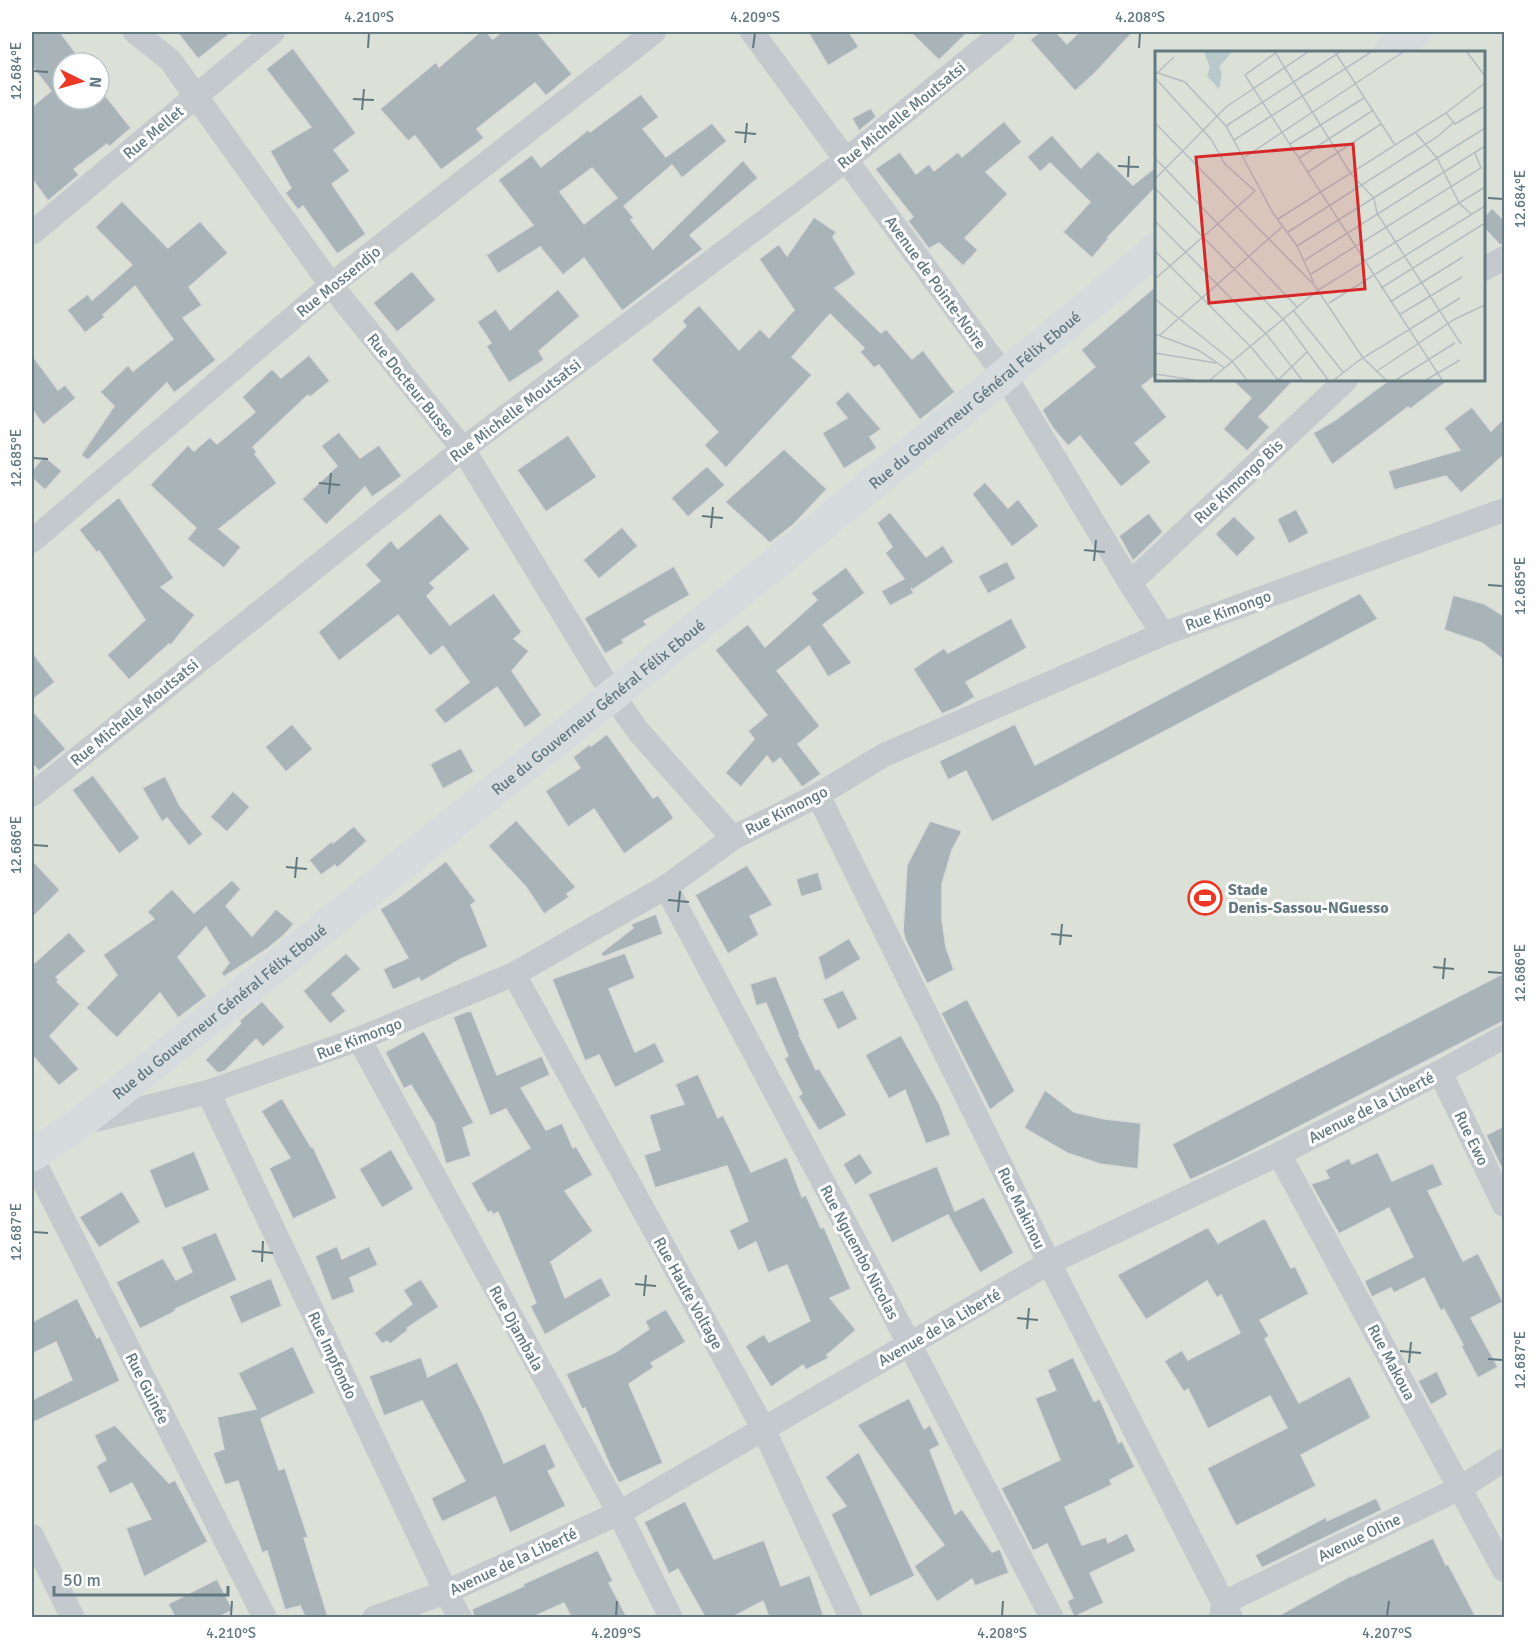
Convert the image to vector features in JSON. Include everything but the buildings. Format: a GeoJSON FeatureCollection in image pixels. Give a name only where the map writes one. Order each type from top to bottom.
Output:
{"type":"FeatureCollection","features":[{"type":"Feature","properties":{"kind":"main road"},"geometry":{"type":"LineString","coordinates":[[1391,51],[1415,32]]}},
{"type":"Feature","properties":{"kind":"main road","name":"Rue du Gouverneur Général Félix Eboué"},"geometry":{"type":"LineString","coordinates":[[32,1156],[79,1124],[613,695],[1005,376],[1155,250]]}},
{"type":"Feature","properties":{"kind":"street","name":"Rue Docteur Busse"},"geometry":{"type":"LineString","coordinates":[[135,32],[170,60],[331,285],[463,449],[613,695],[638,731],[733,838]]}},
{"type":"Feature","properties":{"kind":"street","name":"Rue Mellet"},"geometry":{"type":"LineString","coordinates":[[32,233],[273,32]]}},
{"type":"Feature","properties":{"kind":"street","name":"Rue Mossendjo"},"geometry":{"type":"LineString","coordinates":[[32,541],[331,285],[654,32]]}},
{"type":"Feature","properties":{"kind":"street","name":"Avenue de Pointe-Noire"},"geometry":{"type":"LineString","coordinates":[[752,32],[1005,376],[1163,634]]}},
{"type":"Feature","properties":{"kind":"street","name":"Rue Michelle Moutsatsi"},"geometry":{"type":"LineString","coordinates":[[32,795],[463,449],[846,160],[1002,32]]}},
{"type":"Feature","properties":{"kind":"street"},"geometry":{"type":"LineString","coordinates":[[1485,268],[1504,258]]}},
{"type":"Feature","properties":{"kind":"street","name":"Rue Kimongo Bis"},"geometry":{"type":"LineString","coordinates":[[1130,583],[1345,381]]}},
{"type":"Feature","properties":{"kind":"street","name":"Rue Kimongo"},"geometry":{"type":"LineString","coordinates":[[79,1124],[208,1092],[359,1039],[514,974],[666,887],[733,838],[818,795],[884,755],[1163,634],[1502,517]]}},
{"type":"Feature","properties":{"kind":"street","name":"Rue Makinou"},"geometry":{"type":"LineString","coordinates":[[818,795],[1225,1613]]}},
{"type":"Feature","properties":{"kind":"street","name":"Rue Nguembo Nicolas"},"geometry":{"type":"LineString","coordinates":[[666,887],[1052,1617]]}},
{"type":"Feature","properties":{"kind":"street","name":"Rue Haute Voltage"},"geometry":{"type":"LineString","coordinates":[[514,974],[763,1428],[851,1617]]}},
{"type":"Feature","properties":{"kind":"street","name":"Avenue de la Liberté"},"geometry":{"type":"LineString","coordinates":[[374,1617],[446,1592],[619,1513],[1049,1263],[1279,1154],[1440,1072],[1504,1036]]}},
{"type":"Feature","properties":{"kind":"street","name":"Rue Djambala"},"geometry":{"type":"LineString","coordinates":[[359,1039],[619,1513],[672,1617]]}},
{"type":"Feature","properties":{"kind":"street","name":"Rue Ewo"},"geometry":{"type":"LineString","coordinates":[[1440,1072],[1504,1205]]}},
{"type":"Feature","properties":{"kind":"street","name":"Rue Impfondo"},"geometry":{"type":"LineString","coordinates":[[208,1092],[446,1592],[460,1617]]}},
{"type":"Feature","properties":{"kind":"street","name":"Rue Makoua"},"geometry":{"type":"LineString","coordinates":[[1279,1154],[1504,1570]]}},
{"type":"Feature","properties":{"kind":"street","name":"Rue Guinée"},"geometry":{"type":"LineString","coordinates":[[32,1156],[265,1617]]}},
{"type":"Feature","properties":{"kind":"street","name":"Avenue Oline"},"geometry":{"type":"LineString","coordinates":[[1225,1613],[1460,1488],[1504,1460]]}},
{"type":"Feature","properties":{"kind":"street"},"geometry":{"type":"LineString","coordinates":[[32,1536],[73,1617]]}},
{"type":"Feature","properties":{"kind":"shaded area"},"geometry":{"type":"Polygon","coordinates":[[[32,32],[1504,32],[1504,1617],[32,1618],[32,32]]]}},
{"type":"Feature","properties":{"kind":"place","name":"Stade Denis-Sassou-NGuesso"},"geometry":{"type":"Point","coordinates":[1205,898]}}]}
